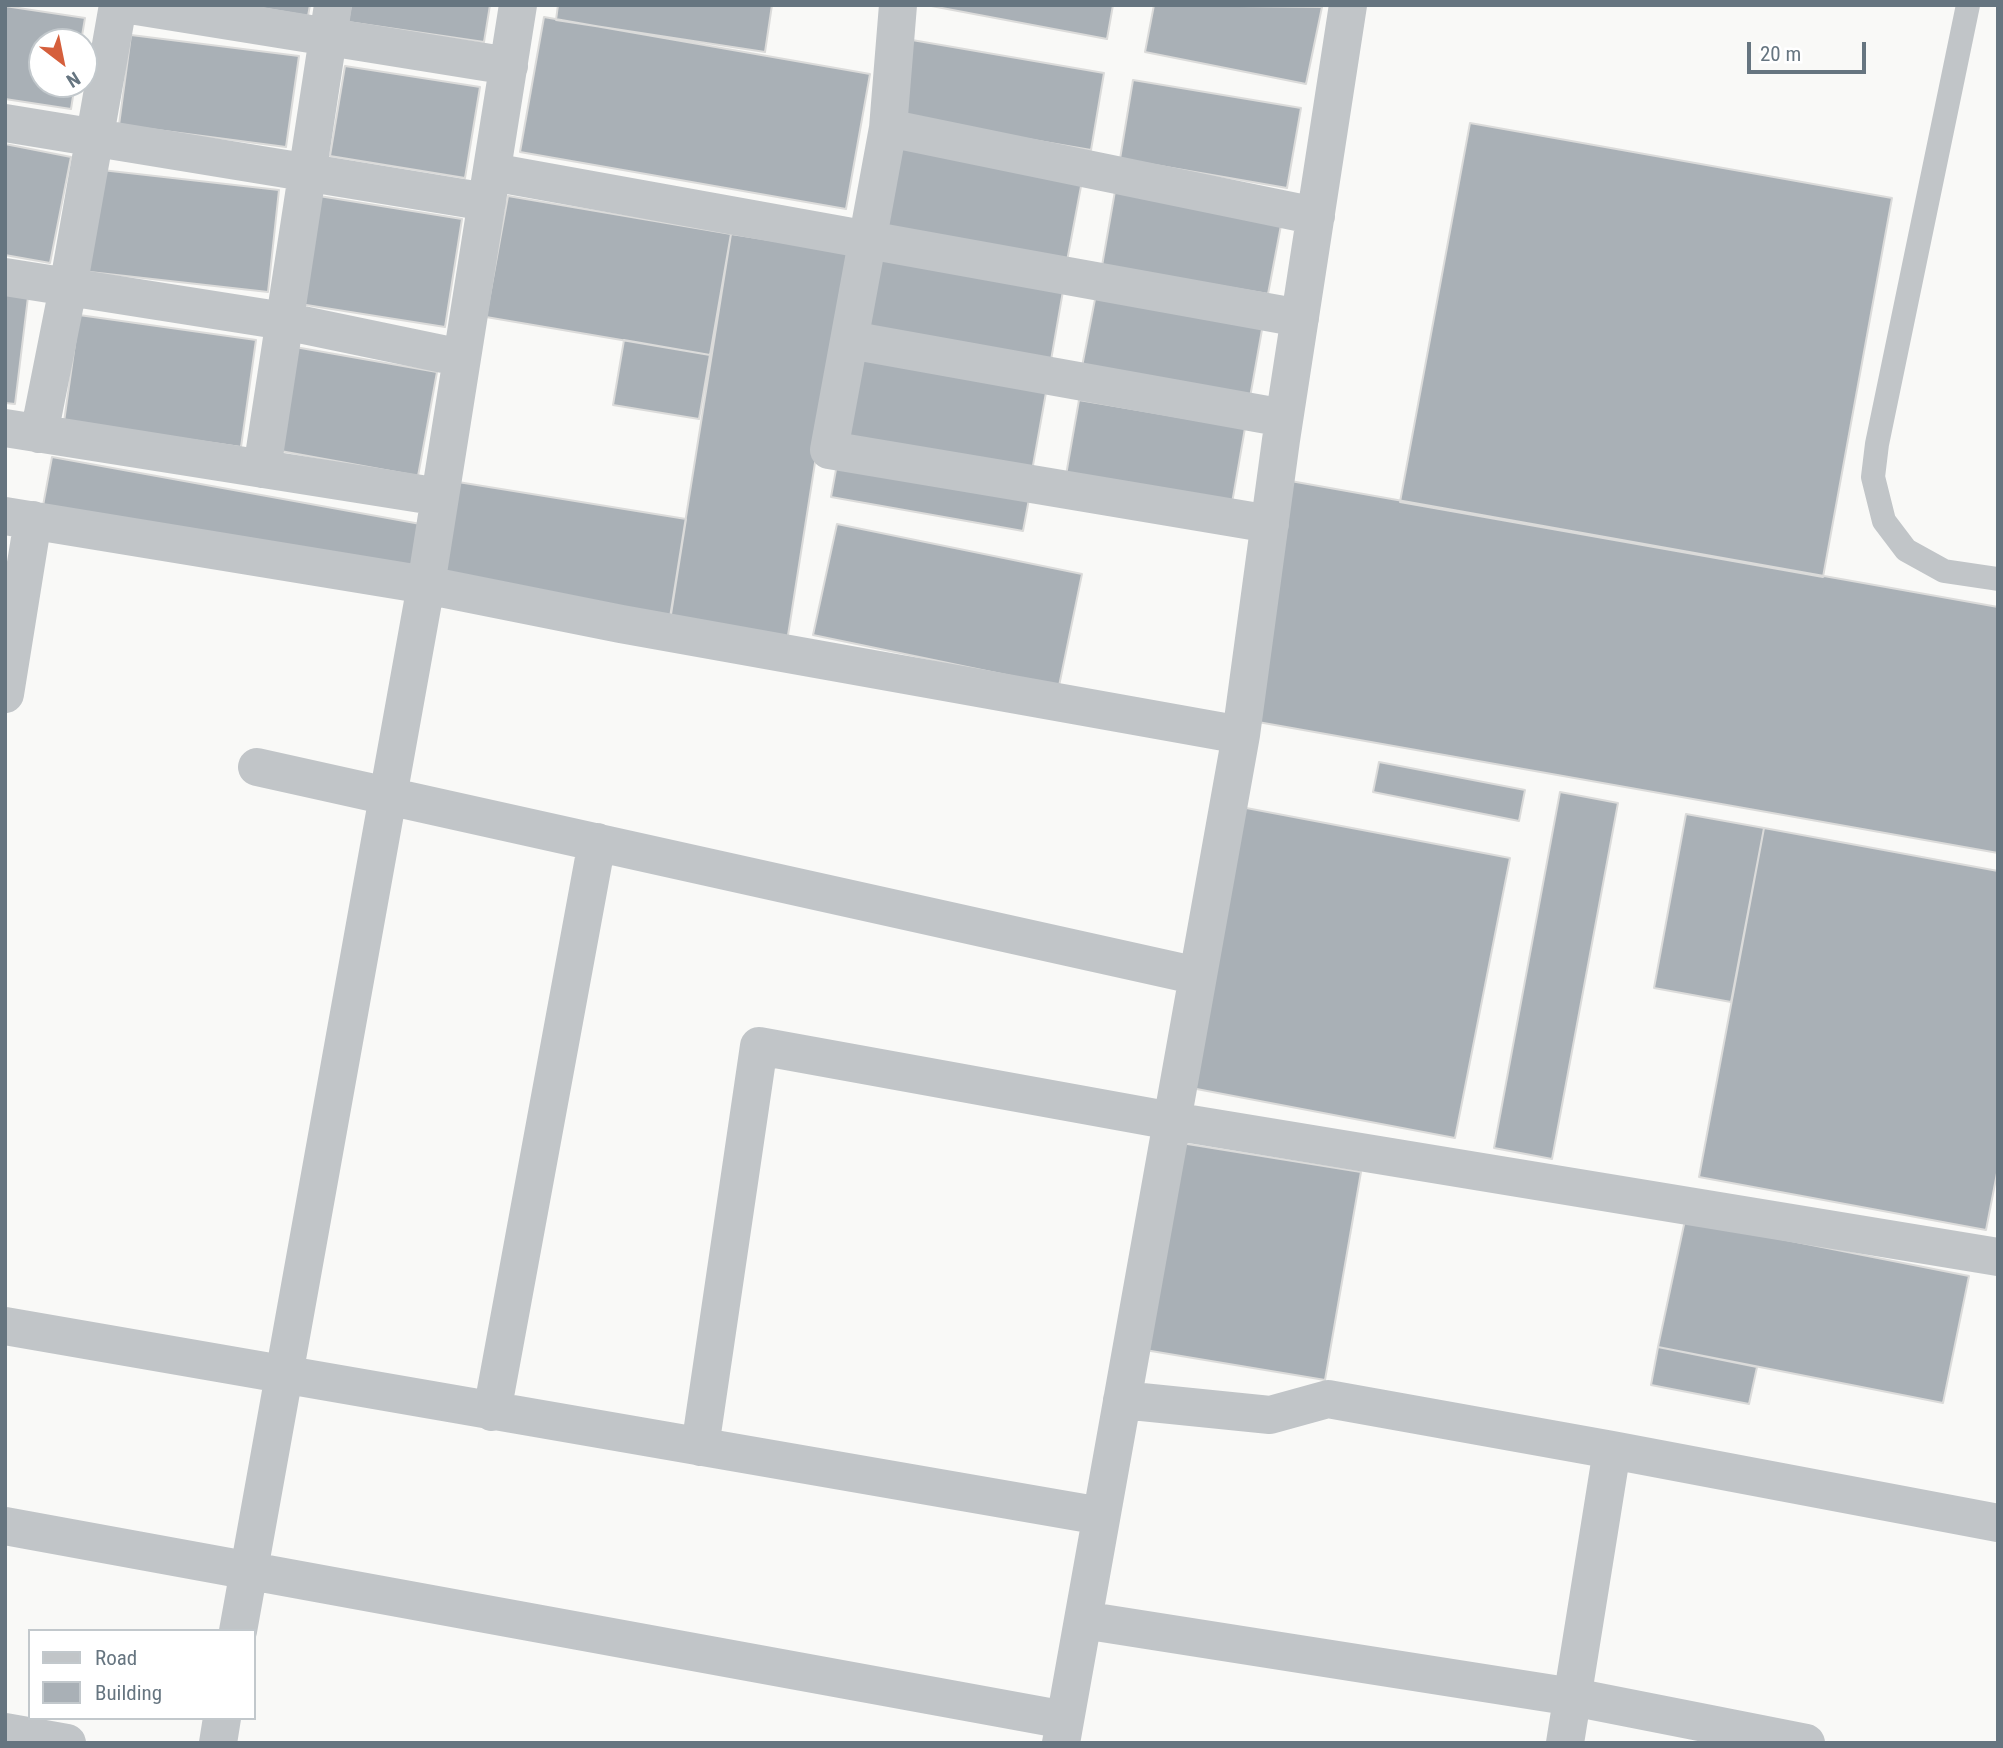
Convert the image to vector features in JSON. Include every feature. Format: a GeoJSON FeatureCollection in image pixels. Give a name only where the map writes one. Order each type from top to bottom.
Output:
{"type":"FeatureCollection","features":[{"type":"Feature","properties":{"kind":"street"},"geometry":{"type":"LineString","coordinates":[[118,5],[68,288],[22,431],[440,497]]}},
{"type":"Feature","properties":{"kind":"street"},"geometry":{"type":"LineString","coordinates":[[130,5],[330,21],[509,66]]}},
{"type":"Feature","properties":{"kind":"street"},"geometry":{"type":"LineString","coordinates":[[238,1629],[426,585],[519,5]]}},
{"type":"Feature","properties":{"kind":"street"},"geometry":{"type":"LineString","coordinates":[[898,5],[888,128],[829,450],[1269,524]]}},
{"type":"Feature","properties":{"kind":"street"},"geometry":{"type":"LineString","coordinates":[[5,1526],[249,1571],[1063,1731],[1241,735],[1284,418],[1348,5]]}},
{"type":"Feature","properties":{"kind":"street"},"geometry":{"type":"LineString","coordinates":[[262,469],[330,21]]}},
{"type":"Feature","properties":{"kind":"street"},"geometry":{"type":"LineString","coordinates":[[5,123],[307,173],[489,187],[867,240],[1300,318]]}},
{"type":"Feature","properties":{"kind":"street"},"geometry":{"type":"LineString","coordinates":[[888,128],[1316,216]]}},
{"type":"Feature","properties":{"kind":"street"},"geometry":{"type":"LineString","coordinates":[[5,277],[284,321],[463,358]]}},
{"type":"Feature","properties":{"kind":"street"},"geometry":{"type":"LineString","coordinates":[[850,340],[1284,418]]}},
{"type":"Feature","properties":{"kind":"street"},"geometry":{"type":"LineString","coordinates":[[5,694],[19,518],[426,585],[621,624],[1241,735]]}},
{"type":"Feature","properties":{"kind":"street"},"geometry":{"type":"LineString","coordinates":[[257,767],[1198,976]]}},
{"type":"Feature","properties":{"kind":"street"},"geometry":{"type":"LineString","coordinates":[[492,1412],[597,842]]}},
{"type":"Feature","properties":{"kind":"street"},"geometry":{"type":"LineString","coordinates":[[700,1447],[759,1046],[1172,1121],[1998,1256]]}},
{"type":"Feature","properties":{"kind":"street"},"geometry":{"type":"LineString","coordinates":[[5,1326],[1101,1516]]}},
{"type":"Feature","properties":{"kind":"street"},"geometry":{"type":"LineString","coordinates":[[1122,1401],[1270,1415],[1328,1399],[1998,1523]]}},
{"type":"Feature","properties":{"kind":"street"},"geometry":{"type":"LineString","coordinates":[[1565,1743],[1612,1450]]}},
{"type":"Feature","properties":{"kind":"street"},"geometry":{"type":"LineString","coordinates":[[1083,1620],[1573,1697],[1806,1743]]}},
{"type":"Feature","properties":{"kind":"street"},"geometry":{"type":"LineString","coordinates":[[218,1743],[222,1720]]}},
{"type":"Feature","properties":{"kind":"street"},"geometry":{"type":"LineString","coordinates":[[5,1732],[66,1743]]}},
{"type":"Feature","properties":{"kind":"lane"},"geometry":{"type":"LineString","coordinates":[[1968,5],[1877,444],[1873,477],[1884,521],[1906,550],[1944,571],[1998,579]]}},
{"type":"Feature","properties":{"kind":"building"},"geometry":{"type":"Polygon","coordinates":[[[243,5],[310,5],[308,16],[243,5]]]}},
{"type":"Feature","properties":{"kind":"building"},"geometry":{"type":"Polygon","coordinates":[[[351,5],[490,5],[484,42],[348,22],[351,5]]]}},
{"type":"Feature","properties":{"kind":"building"},"geometry":{"type":"Polygon","coordinates":[[[558,5],[772,5],[765,52],[556,20],[558,5]]]}},
{"type":"Feature","properties":{"kind":"building"},"geometry":{"type":"Polygon","coordinates":[[[926,5],[1113,5],[1107,39],[926,5]]]}},
{"type":"Feature","properties":{"kind":"building"},"geometry":{"type":"Polygon","coordinates":[[[1154,5],[1322,7],[1306,84],[1145,52],[1154,5]]]}},
{"type":"Feature","properties":{"kind":"building"},"geometry":{"type":"Polygon","coordinates":[[[5,6],[85,18],[83,28],[28,28],[28,98],[73,98],[71,109],[5,99],[5,6]]]}},
{"type":"Feature","properties":{"kind":"building"},"geometry":{"type":"Polygon","coordinates":[[[544,17],[870,74],[846,209],[520,152],[544,17]]]}},
{"type":"Feature","properties":{"kind":"building"},"geometry":{"type":"Polygon","coordinates":[[[131,35],[299,56],[286,147],[119,125],[131,35]]]}},
{"type":"Feature","properties":{"kind":"building"},"geometry":{"type":"Polygon","coordinates":[[[912,40],[1104,73],[1091,150],[899,117],[912,40]]]}},
{"type":"Feature","properties":{"kind":"building"},"geometry":{"type":"Polygon","coordinates":[[[345,66],[480,87],[465,178],[330,156],[345,66]]]}},
{"type":"Feature","properties":{"kind":"building"},"geometry":{"type":"Polygon","coordinates":[[[1133,80],[1301,108],[1287,188],[1120,159],[1133,80]]]}},
{"type":"Feature","properties":{"kind":"building"},"geometry":{"type":"Polygon","coordinates":[[[1470,123],[1892,198],[1823,577],[1400,502],[1470,123]]]}},
{"type":"Feature","properties":{"kind":"building"},"geometry":{"type":"Polygon","coordinates":[[[5,144],[71,157],[50,263],[5,255],[5,144]]]}},
{"type":"Feature","properties":{"kind":"building"},"geometry":{"type":"Polygon","coordinates":[[[894,146],[1082,181],[1067,261],[878,226],[894,146]]]}},
{"type":"Feature","properties":{"kind":"building"},"geometry":{"type":"Polygon","coordinates":[[[93,169],[279,190],[268,292],[81,271],[93,169]]]}},
{"type":"Feature","properties":{"kind":"building"},"geometry":{"type":"Polygon","coordinates":[[[1115,191],[1282,220],[1268,294],[1102,266],[1115,191]]]}},
{"type":"Feature","properties":{"kind":"building"},"geometry":{"type":"Polygon","coordinates":[[[319,196],[462,219],[445,327],[300,304],[319,196]]]}},
{"type":"Feature","properties":{"kind":"building"},"geometry":{"type":"Polygon","coordinates":[[[508,196],[731,234],[710,355],[486,317],[508,196]]]}},
{"type":"Feature","properties":{"kind":"building"},"geometry":{"type":"Polygon","coordinates":[[[731,234],[848,252],[786,648],[668,630],[731,234]]]}},
{"type":"Feature","properties":{"kind":"building"},"geometry":{"type":"Polygon","coordinates":[[[875,258],[1063,291],[1050,366],[861,333],[875,258]]]}},
{"type":"Feature","properties":{"kind":"building"},"geometry":{"type":"Polygon","coordinates":[[[5,294],[28,297],[15,404],[5,403],[5,294]]]}},
{"type":"Feature","properties":{"kind":"building"},"geometry":{"type":"Polygon","coordinates":[[[1096,294],[1263,324],[1249,403],[1081,372],[1096,294]]]}},
{"type":"Feature","properties":{"kind":"building"},"geometry":{"type":"Polygon","coordinates":[[[79,315],[256,340],[241,447],[64,422],[79,315]]]}},
{"type":"Feature","properties":{"kind":"building"},"geometry":{"type":"Polygon","coordinates":[[[624,340],[710,355],[699,419],[613,405],[624,340]]]}},
{"type":"Feature","properties":{"kind":"building"},"geometry":{"type":"Polygon","coordinates":[[[295,347],[437,372],[418,476],[275,450],[295,347]]]}},
{"type":"Feature","properties":{"kind":"building"},"geometry":{"type":"Polygon","coordinates":[[[853,354],[1047,387],[1032,471],[839,439],[853,354]]]}},
{"type":"Feature","properties":{"kind":"building"},"geometry":{"type":"Polygon","coordinates":[[[1079,400],[1245,428],[1231,509],[1065,481],[1079,400]]]}},
{"type":"Feature","properties":{"kind":"building"},"geometry":{"type":"Polygon","coordinates":[[[52,457],[426,525],[414,590],[40,522],[52,457]]]}},
{"type":"Feature","properties":{"kind":"building"},"geometry":{"type":"Polygon","coordinates":[[[837,464],[1029,499],[1023,531],[831,497],[837,464]]]}},
{"type":"Feature","properties":{"kind":"building"},"geometry":{"type":"Polygon","coordinates":[[[1285,480],[1998,607],[1998,853],[1241,719],[1285,480]]]}},
{"type":"Feature","properties":{"kind":"building"},"geometry":{"type":"Polygon","coordinates":[[[458,482],[686,519],[669,627],[440,590],[458,482]]]}},
{"type":"Feature","properties":{"kind":"building"},"geometry":{"type":"Polygon","coordinates":[[[837,524],[1082,574],[1059,686],[813,635],[837,524]]]}},
{"type":"Feature","properties":{"kind":"building"},"geometry":{"type":"Polygon","coordinates":[[[1379,762],[1525,790],[1519,821],[1373,792],[1379,762]]]}},
{"type":"Feature","properties":{"kind":"building"},"geometry":{"type":"Polygon","coordinates":[[[1560,792],[1618,803],[1552,1159],[1494,1148],[1560,792]]]}},
{"type":"Feature","properties":{"kind":"building"},"geometry":{"type":"Polygon","coordinates":[[[1241,807],[1510,858],[1455,1138],[1186,1087],[1241,807]]]}},
{"type":"Feature","properties":{"kind":"building"},"geometry":{"type":"Polygon","coordinates":[[[1686,814],[1764,828],[1731,1002],[1654,988],[1686,814]]]}},
{"type":"Feature","properties":{"kind":"building"},"geometry":{"type":"Polygon","coordinates":[[[1764,828],[1998,871],[1998,1168],[1986,1230],[1699,1177],[1764,828]]]}},
{"type":"Feature","properties":{"kind":"building"},"geometry":{"type":"Polygon","coordinates":[[[1175,1142],[1361,1172],[1325,1380],[1139,1349],[1175,1142]]]}},
{"type":"Feature","properties":{"kind":"building"},"geometry":{"type":"Polygon","coordinates":[[[1685,1220],[1969,1276],[1943,1403],[1658,1347],[1685,1220]]]}},
{"type":"Feature","properties":{"kind":"building"},"geometry":{"type":"Polygon","coordinates":[[[1658,1347],[1757,1367],[1749,1404],[1651,1385],[1658,1347]]]}}]}
